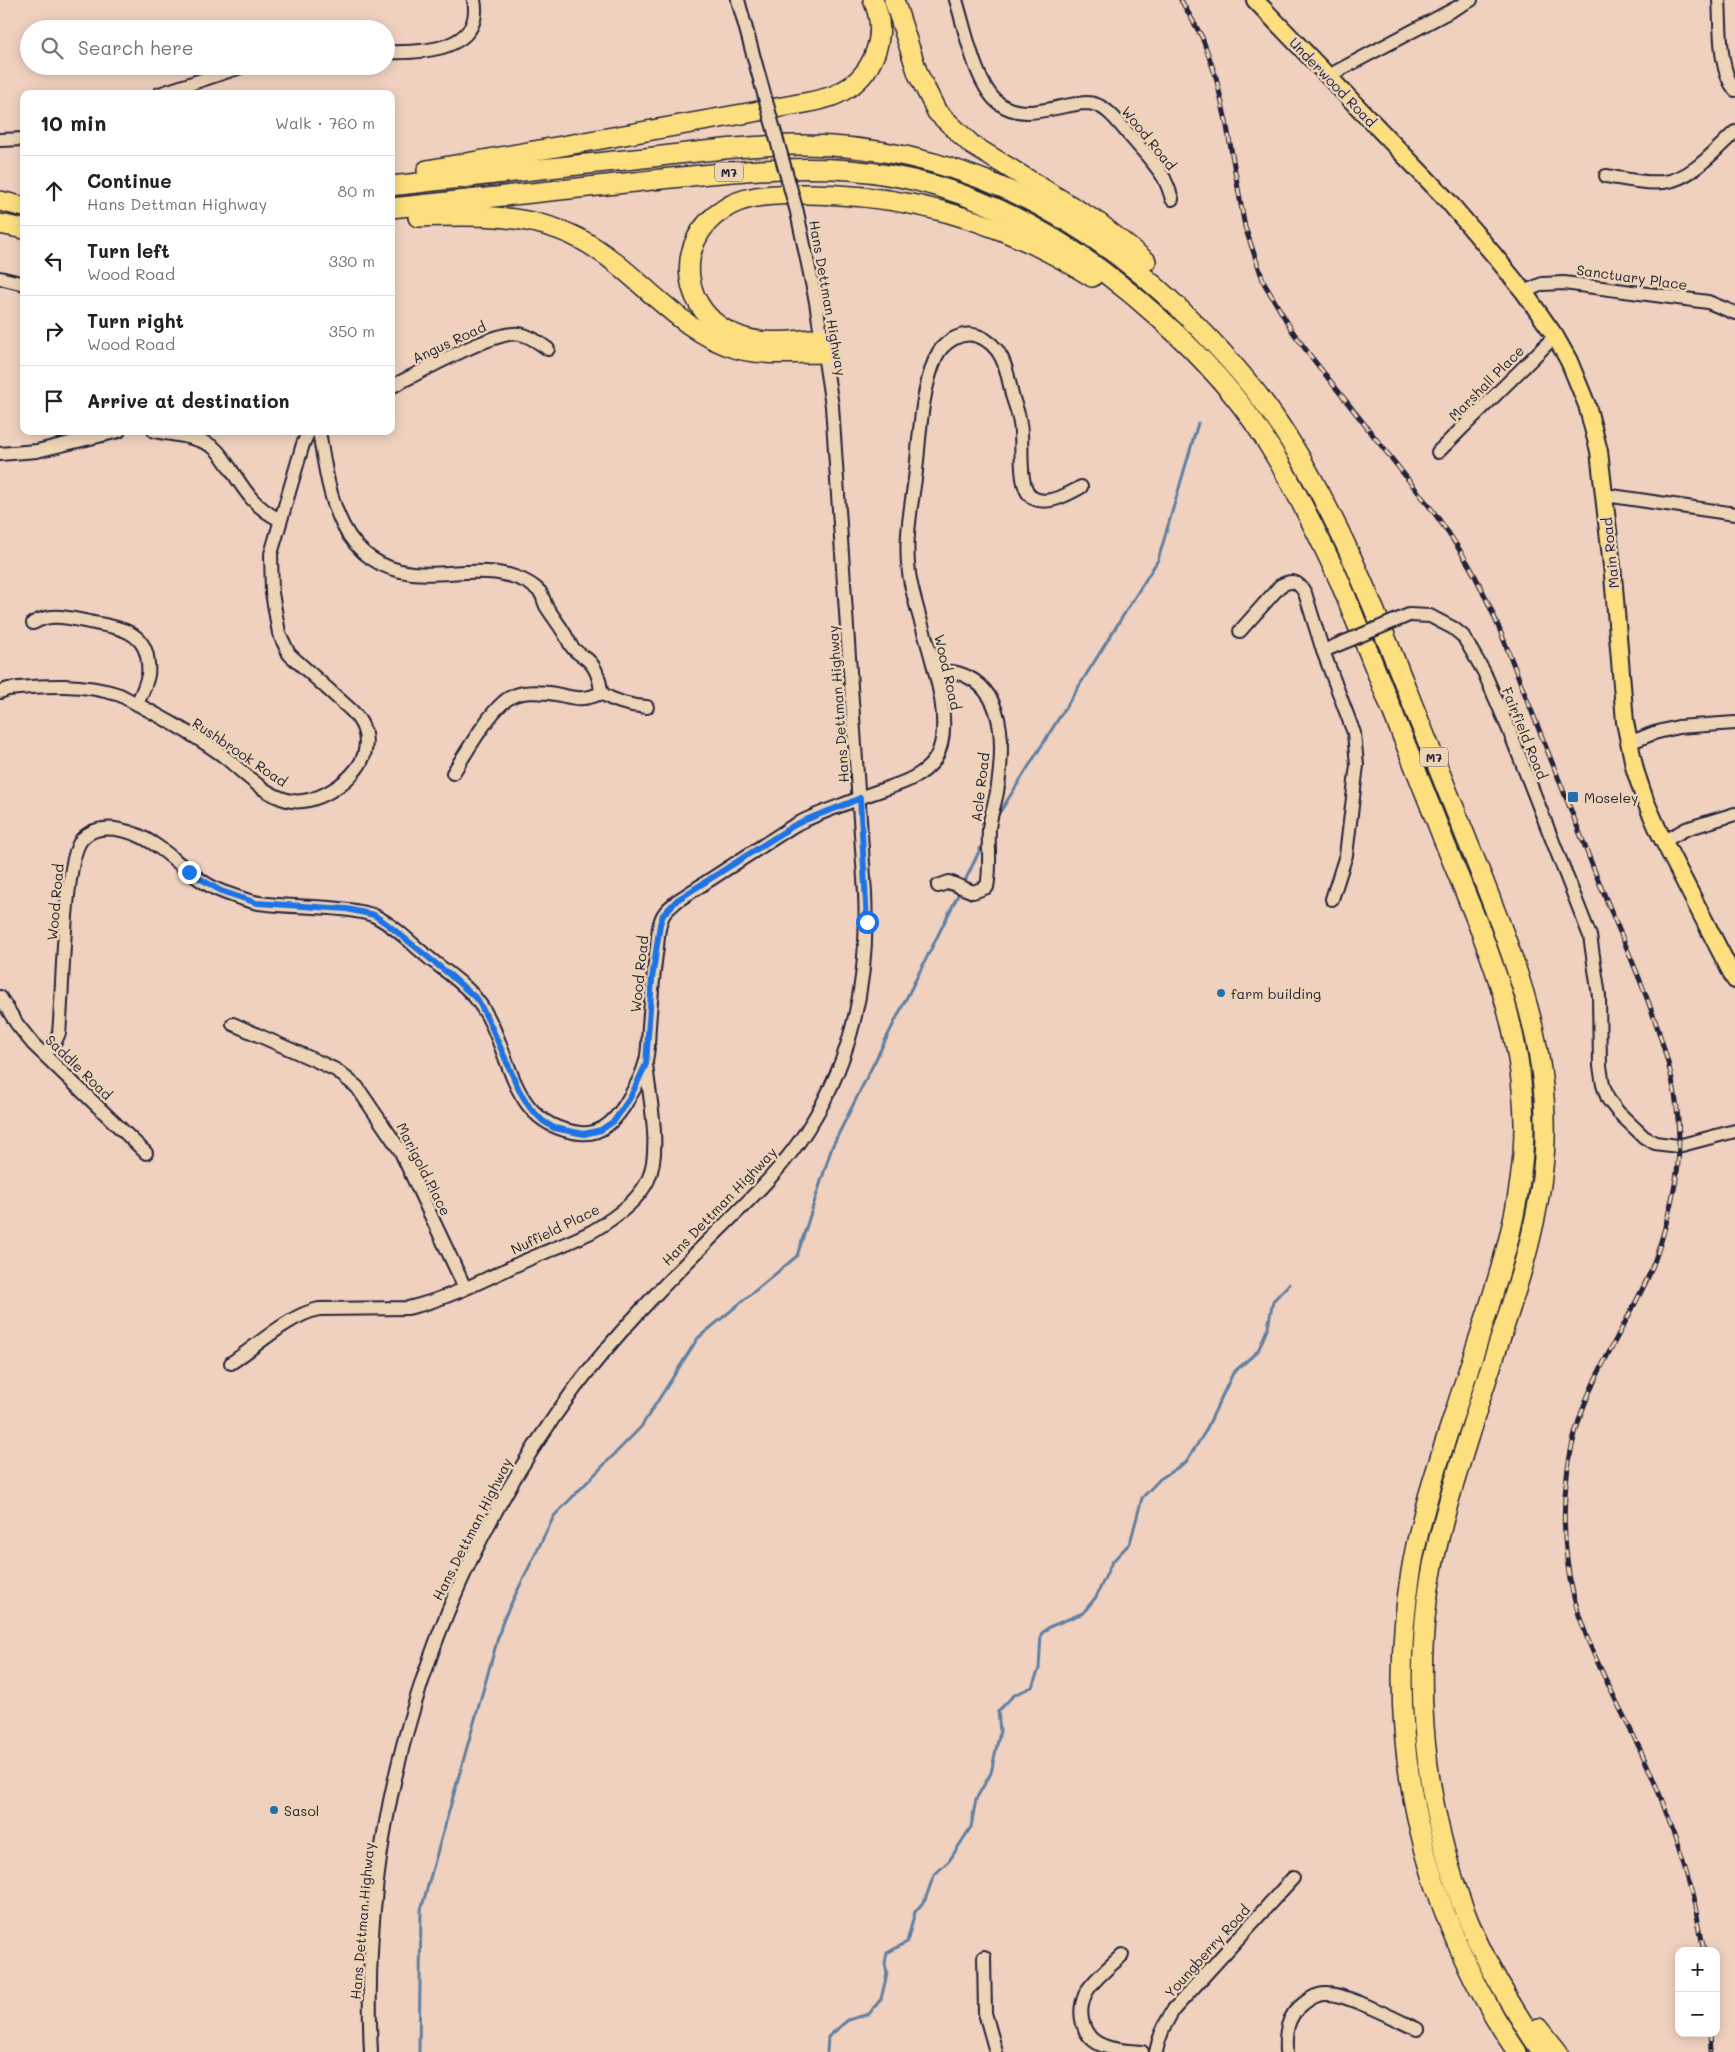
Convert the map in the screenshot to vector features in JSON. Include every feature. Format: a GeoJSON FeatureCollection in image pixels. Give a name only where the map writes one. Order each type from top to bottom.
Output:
{"type":"FeatureCollection","features":[{"type":"Feature","properties":{"kind":"highway"},"geometry":{"type":"LineString","coordinates":[[395,176],[793,105],[839,93],[854,85],[866,73],[875,56],[880,37],[880,21],[874,0]]}},
{"type":"Feature","properties":{"kind":"highway"},"geometry":{"type":"LineString","coordinates":[[894,0],[918,74],[937,112],[972,145],[1099,223],[1165,277],[1229,345],[1250,374],[1264,403]]}},
{"type":"Feature","properties":{"kind":"highway","name":"M7"},"geometry":{"type":"LineString","coordinates":[[395,186],[697,152],[800,145],[880,151],[963,171],[995,183],[1040,205],[1098,240],[1163,292],[1223,354],[1264,403],[1300,458],[1348,548],[1410,697],[1509,944],[1531,1015],[1540,1056],[1544,1098],[1545,1143],[1540,1186],[1530,1241],[1442,1524],[1426,1617],[1423,1667],[1424,1714],[1429,1777],[1450,1864],[1469,1923],[1498,1981],[1542,2052]]}},
{"type":"Feature","properties":{"kind":"highway","name":"M7"},"geometry":{"type":"LineString","coordinates":[[395,208],[765,169],[852,170],[926,184],[990,205],[1056,238],[1118,281],[1187,343],[1234,396],[1262,434],[1316,529],[1367,648],[1495,966],[1507,1006],[1521,1067],[1524,1128],[1519,1190],[1501,1268],[1421,1522],[1410,1573],[1404,1634],[1402,1698],[1411,1795],[1428,1866],[1454,1937],[1488,2005],[1513,2049]]}},
{"type":"Feature","properties":{"kind":"highway"},"geometry":{"type":"LineString","coordinates":[[823,346],[740,337],[720,327],[705,312],[693,294],[689,268],[692,248],[696,238],[712,217],[726,207],[741,201],[775,195],[849,195],[887,199],[946,211],[976,220],[1021,238],[1065,260],[1123,296],[1187,343]]}},
{"type":"Feature","properties":{"kind":"highway"},"geometry":{"type":"LineString","coordinates":[[0,201],[20,206]]}},
{"type":"Feature","properties":{"kind":"highway"},"geometry":{"type":"LineString","coordinates":[[395,219],[422,216],[490,216],[527,221],[550,227],[598,248],[676,313],[715,341],[739,349],[754,351],[823,346]]}},
{"type":"Feature","properties":{"kind":"highway"},"geometry":{"type":"LineString","coordinates":[[0,224],[20,228]]}},
{"type":"Feature","properties":{"kind":"highway"},"geometry":{"type":"LineString","coordinates":[[1469,1923],[1535,2024],[1558,2052]]}},
{"type":"Feature","properties":{"kind":"main road","name":"Underwood Road"},"geometry":{"type":"LineString","coordinates":[[1255,0],[1411,163]]}},
{"type":"Feature","properties":{"kind":"main road","name":"Main Road"},"geometry":{"type":"LineString","coordinates":[[1411,163],[1448,202],[1524,292],[1554,336],[1578,381],[1587,405],[1598,451],[1605,495],[1629,743],[1635,770],[1645,800],[1664,841],[1735,980]]}},
{"type":"Feature","properties":{"kind":"street"},"geometry":{"type":"LineString","coordinates":[[395,51],[435,49],[457,41],[464,36],[475,16],[474,0]]}},
{"type":"Feature","properties":{"kind":"street","name":"Hans Dettman Highway"},"geometry":{"type":"LineString","coordinates":[[371,2052],[372,1939],[378,1870],[388,1810],[394,1776],[420,1684],[447,1609],[498,1505],[526,1458],[566,1400],[639,1310],[759,1189],[783,1163],[807,1130],[838,1072],[854,1026],[864,971],[867,922],[860,798],[834,435],[823,346],[797,212],[738,0]]}},
{"type":"Feature","properties":{"kind":"street","name":"Wood Road"},"geometry":{"type":"LineString","coordinates":[[956,0],[978,73],[989,94],[999,104],[1008,109],[1019,111],[1053,109],[1087,103],[1098,105],[1116,119],[1154,164],[1165,180],[1172,199]]}},
{"type":"Feature","properties":{"kind":"street"},"geometry":{"type":"LineString","coordinates":[[1328,76],[1471,0]]}},
{"type":"Feature","properties":{"kind":"street"},"geometry":{"type":"LineString","coordinates":[[1719,0],[1724,65],[1727,77],[1735,90]]}},
{"type":"Feature","properties":{"kind":"street"},"geometry":{"type":"LineString","coordinates":[[171,90],[217,75]]}},
{"type":"Feature","properties":{"kind":"street"},"geometry":{"type":"LineString","coordinates":[[1606,176],[1649,182],[1674,180],[1694,169],[1735,132]]}},
{"type":"Feature","properties":{"kind":"street"},"geometry":{"type":"LineString","coordinates":[[0,140],[20,139]]}},
{"type":"Feature","properties":{"kind":"street"},"geometry":{"type":"LineString","coordinates":[[0,278],[20,283]]}},
{"type":"Feature","properties":{"kind":"street","name":"Sanctuary Place"},"geometry":{"type":"LineString","coordinates":[[1524,292],[1542,284],[1564,283],[1708,302],[1735,313]]}},
{"type":"Feature","properties":{"kind":"street","name":"Angus Road"},"geometry":{"type":"LineString","coordinates":[[395,385],[497,336],[520,334],[531,338],[548,349]]}},
{"type":"Feature","properties":{"kind":"street","name":"Wood Road"},"geometry":{"type":"LineString","coordinates":[[45,1054],[55,1042],[59,1033],[68,890],[76,850],[82,840],[91,832],[109,828],[137,835],[167,854],[203,882],[221,891],[257,903],[347,909],[374,915],[450,975],[478,1000],[519,1090],[530,1108],[543,1121],[554,1128],[584,1134],[601,1130],[614,1121],[630,1098],[646,1064],[652,979],[663,915],[677,900],[772,838],[810,817],[913,778],[934,760],[940,748],[944,721],[937,678],[911,587],[908,570],[909,528],[927,386],[936,356],[944,345],[954,338],[968,334],[978,335],[988,341],[999,352],[1020,423],[1023,476],[1028,494],[1033,498],[1042,500],[1054,499],[1081,487]]}},
{"type":"Feature","properties":{"kind":"street","name":"Marshall Place"},"geometry":{"type":"LineString","coordinates":[[1438,452],[1554,336]]}},
{"type":"Feature","properties":{"kind":"street"},"geometry":{"type":"LineString","coordinates":[[0,454],[37,451],[103,435]]}},
{"type":"Feature","properties":{"kind":"street"},"geometry":{"type":"LineString","coordinates":[[175,435],[204,442],[214,448],[250,498],[260,508],[280,520]]}},
{"type":"Feature","properties":{"kind":"street","name":"Rushbrook Road"},"geometry":{"type":"LineString","coordinates":[[0,692],[32,686],[60,685],[85,687],[120,694],[205,744],[265,790],[289,801],[311,800],[320,797],[341,784],[356,770],[362,759],[366,740],[364,729],[359,718],[289,654],[279,633],[272,593],[271,554],[307,435]]}},
{"type":"Feature","properties":{"kind":"street"},"geometry":{"type":"LineString","coordinates":[[319,435],[329,493],[337,514],[358,548],[375,562],[394,570],[414,573],[497,572],[514,576],[531,585],[541,593],[545,605],[568,636],[584,650],[584,657],[596,669],[601,693]]}},
{"type":"Feature","properties":{"kind":"street"},"geometry":{"type":"LineString","coordinates":[[1605,495],[1735,514]]}},
{"type":"Feature","properties":{"kind":"street"},"geometry":{"type":"LineString","coordinates":[[1240,631],[1280,586],[1287,582],[1294,582],[1300,585],[1305,593],[1323,651],[1354,733],[1358,765],[1346,855],[1332,899]]}},
{"type":"Feature","properties":{"kind":"street","name":"Fairfield Road"},"geometry":{"type":"LineString","coordinates":[[1323,651],[1410,615],[1430,616],[1453,628],[1463,636],[1484,672],[1590,936],[1599,996],[1600,1066],[1603,1085],[1608,1099],[1633,1127],[1644,1137],[1655,1143],[1678,1146],[1735,1131]]}},
{"type":"Feature","properties":{"kind":"street"},"geometry":{"type":"LineString","coordinates":[[33,623],[49,616],[60,616],[133,633],[141,640],[145,647],[148,663],[148,675],[137,704]]}},
{"type":"Feature","properties":{"kind":"street","name":"Acle Road"},"geometry":{"type":"LineString","coordinates":[[937,678],[944,672],[957,672],[980,685],[994,707],[999,724],[1000,765],[989,830],[987,886],[974,892],[949,882],[938,886]]}},
{"type":"Feature","properties":{"kind":"street"},"geometry":{"type":"LineString","coordinates":[[453,773],[497,708],[512,696],[527,692],[550,693],[573,699],[589,698],[601,693]]}},
{"type":"Feature","properties":{"kind":"street"},"geometry":{"type":"LineString","coordinates":[[601,693],[611,699],[634,706],[647,707]]}},
{"type":"Feature","properties":{"kind":"street"},"geometry":{"type":"LineString","coordinates":[[1629,743],[1678,728],[1735,723]]}},
{"type":"Feature","properties":{"kind":"street"},"geometry":{"type":"LineString","coordinates":[[1664,841],[1686,829],[1735,814]]}},
{"type":"Feature","properties":{"kind":"street","name":"Saddle Road"},"geometry":{"type":"LineString","coordinates":[[0,997],[25,1035],[146,1153]]}},
{"type":"Feature","properties":{"kind":"street","name":"Marigold Place"},"geometry":{"type":"LineString","coordinates":[[233,1024],[336,1070],[357,1087],[400,1150],[465,1288]]}},
{"type":"Feature","properties":{"kind":"street","name":"Nuffield Place"},"geometry":{"type":"LineString","coordinates":[[231,1363],[286,1324],[309,1311],[319,1309],[408,1308],[465,1288],[593,1231],[617,1215],[643,1190],[649,1178],[653,1150],[646,1064]]}},
{"type":"Feature","properties":{"kind":"street","name":"Youngberry Road"},"geometry":{"type":"LineString","coordinates":[[1156,2052],[1162,2030],[1174,2009],[1294,1878]]}},
{"type":"Feature","properties":{"kind":"street"},"geometry":{"type":"LineString","coordinates":[[1122,1955],[1088,1990],[1082,2003],[1082,2022],[1093,2040],[1103,2046],[1142,2052]]}},
{"type":"Feature","properties":{"kind":"street"},"geometry":{"type":"LineString","coordinates":[[984,1957],[985,2013],[996,2052]]}},
{"type":"Feature","properties":{"kind":"street"},"geometry":{"type":"LineString","coordinates":[[1286,2052],[1285,2034],[1290,2018],[1296,2009],[1314,1996],[1326,1994],[1346,1998],[1417,2029]]}},
{"type":"Feature","properties":{"kind":"waterway"},"geometry":{"type":"LineString","coordinates":[[995,820],[1158,560],[1198,423]]}},
{"type":"Feature","properties":{"kind":"waterway"},"geometry":{"type":"LineString","coordinates":[[963,885],[984,841]]}},
{"type":"Feature","properties":{"kind":"waterway"},"geometry":{"type":"LineString","coordinates":[[419,2052],[421,1910],[503,1620],[554,1516],[641,1427],[698,1338],[797,1256],[832,1147],[960,891]]}},
{"type":"Feature","properties":{"kind":"waterway"},"geometry":{"type":"LineString","coordinates":[[827,2052],[828,2037],[848,2020],[869,2014],[881,1999],[887,1974],[885,1963],[887,1953],[907,1942],[915,1912],[925,1900],[934,1875],[949,1861],[971,1827],[976,1799],[991,1773],[1000,1731],[998,1711],[1014,1695],[1032,1687],[1039,1669],[1041,1634],[1049,1627],[1083,1613],[1096,1597],[1112,1562],[1130,1543],[1142,1498],[1160,1479],[1186,1462],[1205,1432],[1233,1373],[1258,1351],[1268,1327],[1273,1301],[1289,1284]]}},
{"type":"Feature","properties":{"kind":"railway"},"geometry":{"type":"LineString","coordinates":[[1181,0],[1202,37],[1216,77],[1245,227],[1264,283],[1293,332],[1433,511],[1475,576],[1502,635],[1591,862],[1636,969],[1665,1051],[1675,1093],[1678,1122],[1679,1151],[1676,1180],[1663,1235],[1649,1275],[1604,1361],[1581,1414],[1571,1449],[1568,1468],[1564,1523],[1567,1559],[1577,1609],[1594,1655],[1660,1795],[1686,1872],[1703,1947]]}},
{"type":"Feature","properties":{"kind":"railway"},"geometry":{"type":"LineString","coordinates":[[1710,2037],[1711,2052]]}},
{"type":"Feature","properties":{"kind":"place","name":"Moseley"},"geometry":{"type":"Point","coordinates":[1573,797]}},
{"type":"Feature","properties":{"kind":"place","name":"farm building"},"geometry":{"type":"Point","coordinates":[1221,993]}},
{"type":"Feature","properties":{"kind":"place","name":"Sasol"},"geometry":{"type":"Point","coordinates":[274,1810]}},
{"type":"Feature","properties":{"kind":"route"},"geometry":{"type":"LineString","coordinates":[[189,872],[221,891],[257,903],[347,909],[374,915],[450,975],[478,1000],[519,1090],[530,1108],[543,1121],[554,1128],[584,1134],[601,1130],[614,1121],[630,1098],[646,1064],[652,979],[660,924],[663,915],[677,900],[793,826],[810,817],[860,798],[867,922]]}}]}
